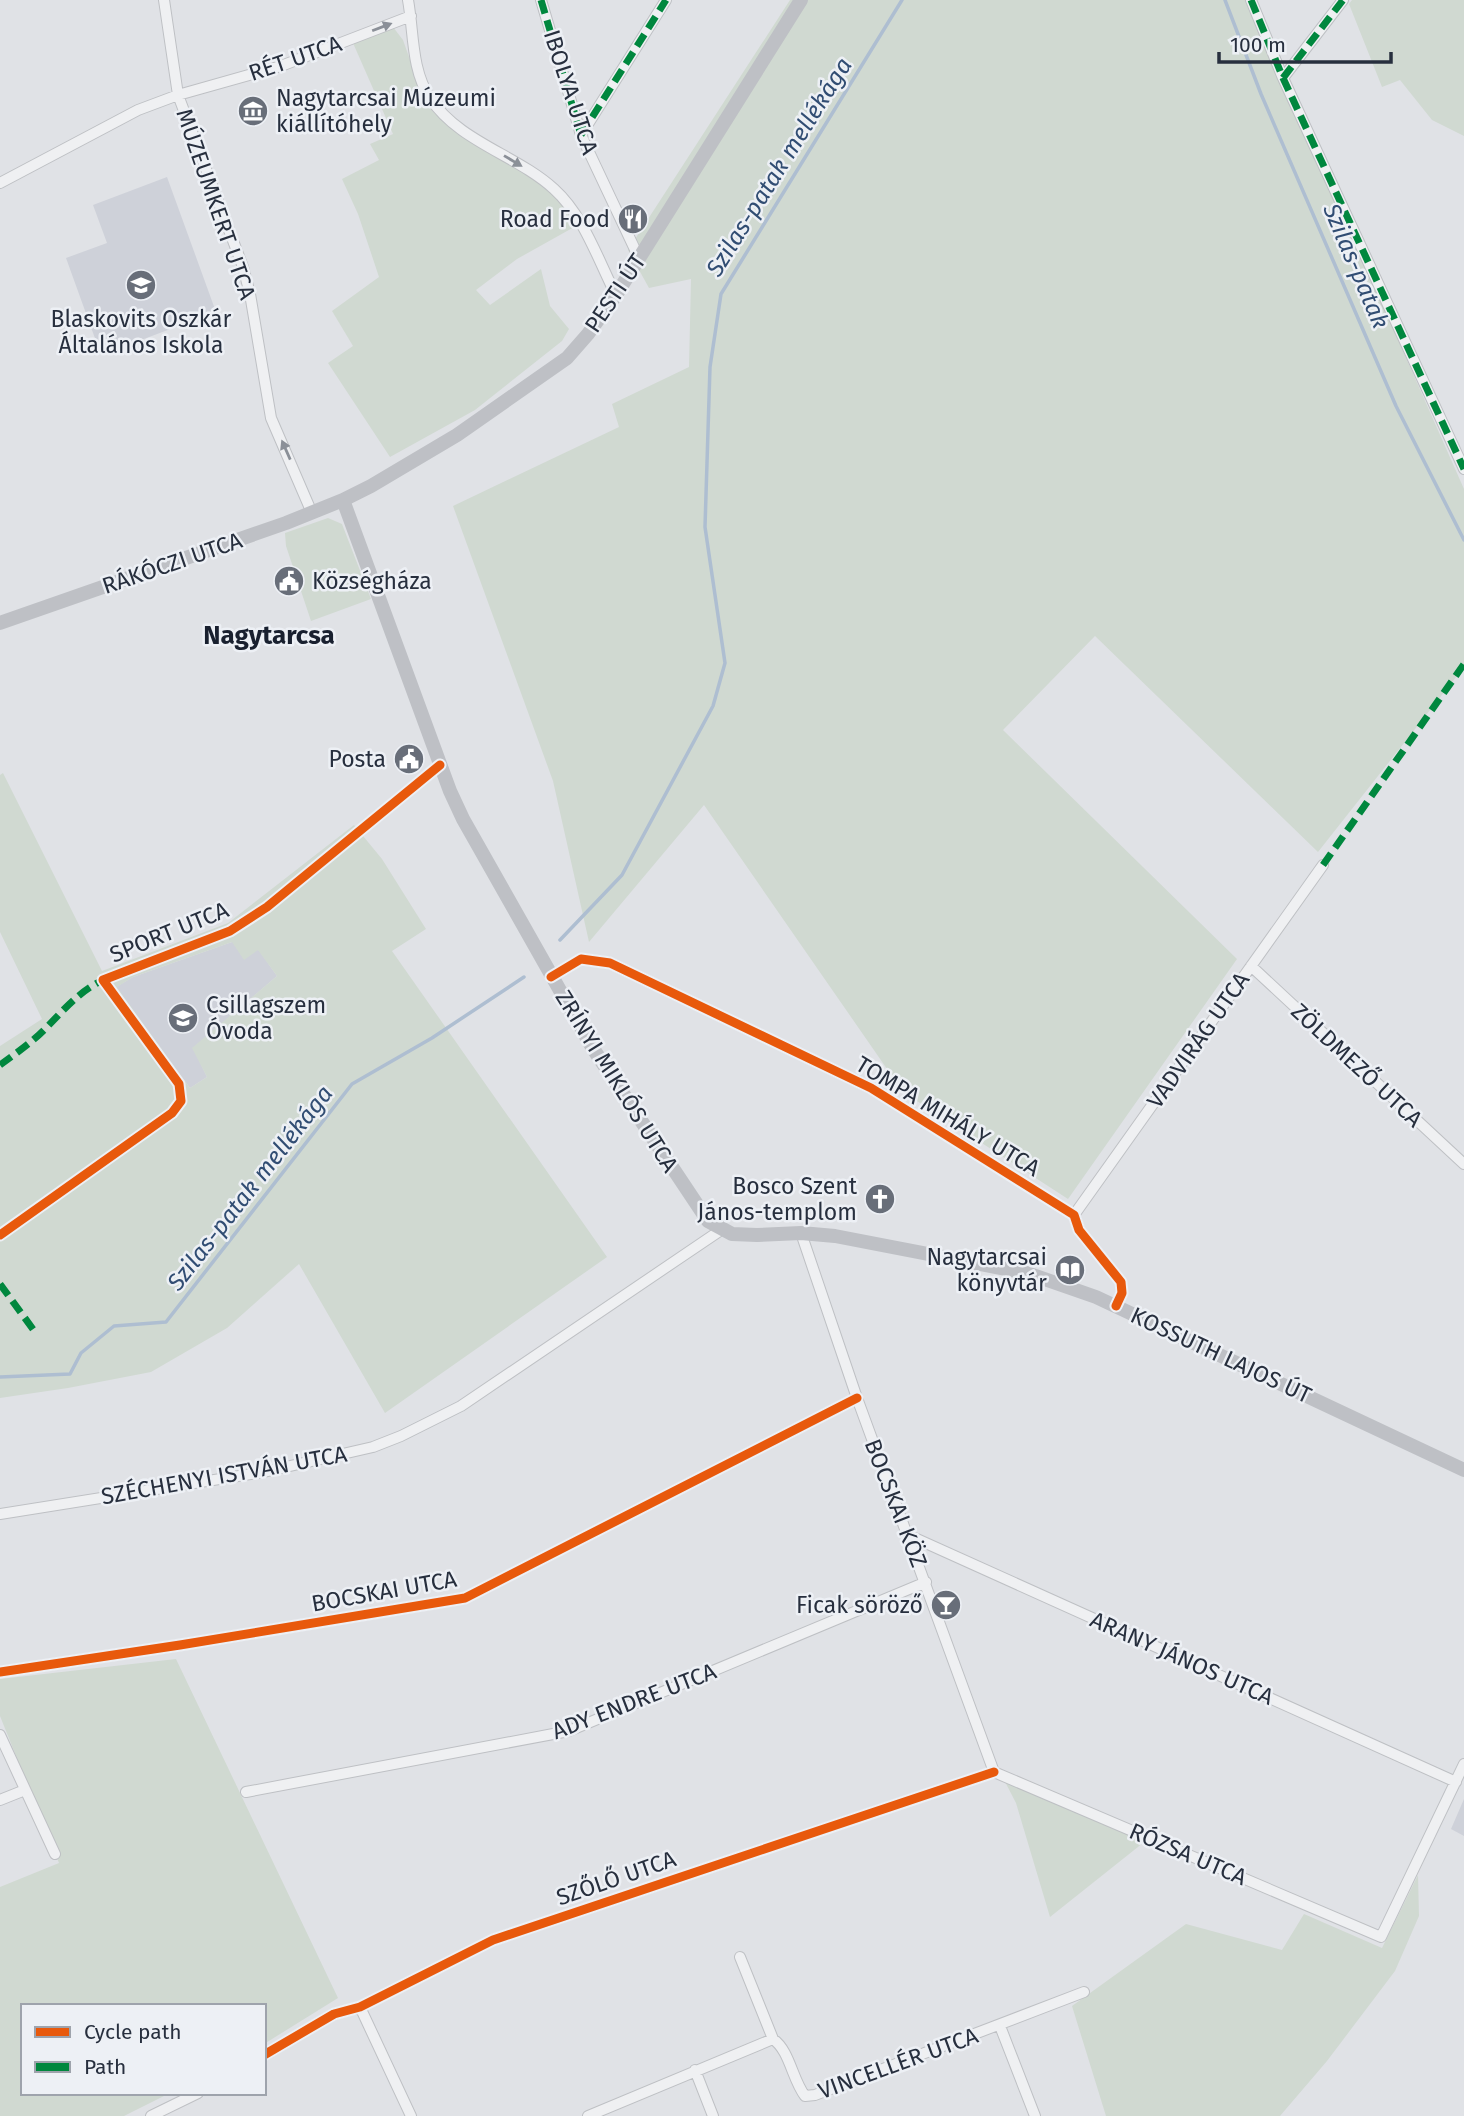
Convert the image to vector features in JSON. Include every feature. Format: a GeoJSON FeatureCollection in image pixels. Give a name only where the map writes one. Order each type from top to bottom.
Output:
{"type":"FeatureCollection","features":[{"type":"Feature","properties":{"kind":"main road","name":"PESTI ÚT"},"geometry":{"type":"LineString","coordinates":[[343,500],[457,435],[567,358],[588,334],[615,295],[801,0]]}},
{"type":"Feature","properties":{"kind":"main road","name":"RÁKÓCZI UTCA"},"geometry":{"type":"LineString","coordinates":[[0,623],[343,500]]}},
{"type":"Feature","properties":{"kind":"main road","name":"ZRÍNYI MIKLÓS UTCA"},"geometry":{"type":"LineString","coordinates":[[343,500],[440,765],[463,819],[592,1048],[695,1203],[708,1221],[721,1230]]}},
{"type":"Feature","properties":{"kind":"main road","name":"KOSSUTH LAJOS ÚT"},"geometry":{"type":"LineString","coordinates":[[721,1230],[743,1235],[801,1233],[835,1236],[1027,1273],[1116,1306],[1464,1470]]}},
{"type":"Feature","properties":{"kind":"street","name":"MÚZEUMKERT UTCA"},"geometry":{"type":"LineString","coordinates":[[164,0],[178,95],[243,267],[250,294],[271,418],[312,513]]}},
{"type":"Feature","properties":{"kind":"street"},"geometry":{"type":"LineString","coordinates":[[408,0],[417,71],[430,98],[447,117],[472,137],[555,190],[578,220],[615,295]]}},
{"type":"Feature","properties":{"kind":"street","name":"IBOLYA UTCA"},"geometry":{"type":"LineString","coordinates":[[541,0],[581,135],[639,258]]}},
{"type":"Feature","properties":{"kind":"street"},"geometry":{"type":"LineString","coordinates":[[581,135],[666,0]]}},
{"type":"Feature","properties":{"kind":"street"},"geometry":{"type":"LineString","coordinates":[[1251,0],[1283,78],[1464,469]]}},
{"type":"Feature","properties":{"kind":"street"},"geometry":{"type":"LineString","coordinates":[[1283,78],[1343,0]]}},
{"type":"Feature","properties":{"kind":"street","name":"RÉT UTCA"},"geometry":{"type":"LineString","coordinates":[[0,183],[138,110],[178,95],[281,66],[411,16]]}},
{"type":"Feature","properties":{"kind":"street","name":"SPORT UTCA"},"geometry":{"type":"LineString","coordinates":[[0,1235],[172,1113],[181,1101],[179,1084],[103,980],[240,925],[267,907],[440,765]]}},
{"type":"Feature","properties":{"kind":"street","name":"VADVIRÁG UTCA"},"geometry":{"type":"LineString","coordinates":[[1074,1215],[1322,865]]}},
{"type":"Feature","properties":{"kind":"street","name":"TOMPA MIHÁLY UTCA"},"geometry":{"type":"LineString","coordinates":[[549,974],[581,959],[610,963],[871,1088],[1074,1215],[1080,1230],[1121,1282],[1122,1293],[1116,1306]]}},
{"type":"Feature","properties":{"kind":"street","name":"ZÖLDMEZŐ UTCA"},"geometry":{"type":"LineString","coordinates":[[1251,966],[1464,1164]]}},
{"type":"Feature","properties":{"kind":"street","name":"SZÉCHENYI ISTVÁN UTCA"},"geometry":{"type":"LineString","coordinates":[[0,1514],[264,1472],[373,1447],[401,1436],[461,1406],[721,1230]]}},
{"type":"Feature","properties":{"kind":"street","name":"BOCSKAI KÖZ"},"geometry":{"type":"LineString","coordinates":[[801,1233],[857,1398],[994,1772]]}},
{"type":"Feature","properties":{"kind":"street","name":"BOCSKAI UTCA"},"geometry":{"type":"LineString","coordinates":[[0,1672],[465,1598],[857,1398]]}},
{"type":"Feature","properties":{"kind":"street","name":"ARANY JÁNOS UTCA"},"geometry":{"type":"LineString","coordinates":[[908,1535],[1456,1782]]}},
{"type":"Feature","properties":{"kind":"street","name":"ADY ENDRE UTCA"},"geometry":{"type":"LineString","coordinates":[[246,1793],[569,1731],[926,1582]]}},
{"type":"Feature","properties":{"kind":"street"},"geometry":{"type":"LineString","coordinates":[[0,1735],[55,1854]]}},
{"type":"Feature","properties":{"kind":"street"},"geometry":{"type":"LineString","coordinates":[[1456,1782],[1464,1764]]}},
{"type":"Feature","properties":{"kind":"street","name":"RÓZSA UTCA"},"geometry":{"type":"LineString","coordinates":[[994,1772],[1381,1937],[1456,1782]]}},
{"type":"Feature","properties":{"kind":"street","name":"SZŐLŐ UTCA"},"geometry":{"type":"LineString","coordinates":[[266,2054],[334,2014],[360,2007],[493,1940],[994,1772]]}},
{"type":"Feature","properties":{"kind":"street"},"geometry":{"type":"LineString","coordinates":[[0,1800],[25,1790]]}},
{"type":"Feature","properties":{"kind":"street"},"geometry":{"type":"LineString","coordinates":[[587,2116],[773,2039],[740,1957]]}},
{"type":"Feature","properties":{"kind":"street","name":"VINCELLÉR UTCA"},"geometry":{"type":"LineString","coordinates":[[773,2039],[780,2044],[804,2096],[815,2095],[1084,1992]]}},
{"type":"Feature","properties":{"kind":"street"},"geometry":{"type":"LineString","coordinates":[[360,2007],[411,2116]]}},
{"type":"Feature","properties":{"kind":"street"},"geometry":{"type":"LineString","coordinates":[[999,2026],[1035,2116]]}},
{"type":"Feature","properties":{"kind":"street"},"geometry":{"type":"LineString","coordinates":[[695,2070],[713,2116]]}},
{"type":"Feature","properties":{"kind":"street"},"geometry":{"type":"LineString","coordinates":[[151,2116],[194,2095]]}},
{"type":"Feature","properties":{"kind":"shaded area"},"geometry":{"type":"Polygon","coordinates":[[[790,0],[1248,0],[1464,489],[1464,667],[1318,852],[1095,636],[1003,730],[1237,959],[1068,1199],[903,1092],[704,805],[589,942],[553,781],[453,506],[619,427],[612,404],[689,367],[691,279],[649,288],[628,250],[790,0]]]}},
{"type":"Feature","properties":{"kind":"shaded area"},"geometry":{"type":"Polygon","coordinates":[[[1352,0],[1464,0],[1464,136],[1432,120],[1400,80],[1382,87],[1349,4],[1352,0]]]}},
{"type":"Feature","properties":{"kind":"shaded area"},"geometry":{"type":"Polygon","coordinates":[[[393,27],[403,40],[414,71],[438,111],[533,175],[567,208],[576,226],[517,259],[476,290],[490,305],[541,269],[550,306],[569,329],[562,341],[475,410],[390,457],[328,363],[353,346],[332,311],[379,277],[358,214],[342,179],[379,160],[370,144],[393,134],[353,43],[393,27]]]}},
{"type":"Feature","properties":{"kind":"shaded area","name":"Blaskovits Oszkár Általános Iskola"},"geometry":{"type":"Polygon","coordinates":[[[167,177],[216,312],[101,355],[66,258],[107,243],[93,205],[167,177]]]}},
{"type":"Feature","properties":{"kind":"shaded area"},"geometry":{"type":"Polygon","coordinates":[[[328,518],[342,524],[371,599],[311,621],[286,546],[285,533],[328,518]]]}},
{"type":"Feature","properties":{"kind":"shaded area"},"geometry":{"type":"Polygon","coordinates":[[[3,773],[102,971],[228,923],[354,825],[382,859],[426,929],[392,951],[607,1257],[385,1413],[299,1264],[227,1328],[151,1372],[0,1398],[0,1046],[42,1019],[0,932],[0,775],[3,773]],[[232,942],[133,977],[117,987],[190,1088],[207,1077],[192,1048],[277,976],[258,950],[244,960],[232,942]]]}},
{"type":"Feature","properties":{"kind":"shaded area","name":"Csillagszem Óvoda"},"geometry":{"type":"Polygon","coordinates":[[[232,942],[258,949],[277,976],[193,1048],[207,1077],[190,1088],[116,987],[133,977],[232,942]]]}},
{"type":"Feature","properties":{"kind":"shaded area"},"geometry":{"type":"Polygon","coordinates":[[[176,1659],[338,1998],[266,2043],[266,2004],[21,2004],[21,2095],[166,2095],[124,2116],[0,2116],[0,1887],[59,1863],[0,1716],[0,1679],[176,1659]]]}},
{"type":"Feature","properties":{"kind":"shaded area"},"geometry":{"type":"Polygon","coordinates":[[[1001,1774],[1148,1839],[1050,1917],[1016,1803],[1001,1774]]]}},
{"type":"Feature","properties":{"kind":"shaded area"},"geometry":{"type":"Polygon","coordinates":[[[1464,1799],[1464,1836],[1451,1829],[1464,1799]]]}},
{"type":"Feature","properties":{"kind":"shaded area"},"geometry":{"type":"Polygon","coordinates":[[[1418,1875],[1419,1916],[1395,1971],[1327,2061],[1280,2116],[1106,2116],[1072,2006],[1186,1924],[1282,1950],[1304,1914],[1382,1948],[1418,1875]]]}},
{"type":"Feature","properties":{"kind":"waterway","name":"Szilas-patak mellékága"},"geometry":{"type":"LineString","coordinates":[[560,940],[622,875],[713,706],[725,663],[705,527],[710,367],[721,294],[902,0]]}},
{"type":"Feature","properties":{"kind":"waterway","name":"Szilas-patak"},"geometry":{"type":"LineString","coordinates":[[1225,0],[1261,94],[1396,406],[1464,540]]}},
{"type":"Feature","properties":{"kind":"waterway","name":"Szilas-patak mellékága"},"geometry":{"type":"LineString","coordinates":[[0,1377],[70,1374],[81,1353],[114,1326],[166,1322],[352,1084],[432,1038],[524,977]]}},
{"type":"Feature","properties":{"kind":"marked path"},"geometry":{"type":"LineString","coordinates":[[541,0],[581,135]]}},
{"type":"Feature","properties":{"kind":"marked path"},"geometry":{"type":"LineString","coordinates":[[581,135],[666,0]]}},
{"type":"Feature","properties":{"kind":"marked path"},"geometry":{"type":"LineString","coordinates":[[1251,0],[1283,78],[1464,469]]}},
{"type":"Feature","properties":{"kind":"marked path"},"geometry":{"type":"LineString","coordinates":[[1283,78],[1343,0]]}},
{"type":"Feature","properties":{"kind":"marked path"},"geometry":{"type":"LineString","coordinates":[[1323,865],[1464,664]]}},
{"type":"Feature","properties":{"kind":"marked path"},"geometry":{"type":"LineString","coordinates":[[0,1065],[34,1039],[78,996],[103,980]]}},
{"type":"Feature","properties":{"kind":"marked path"},"geometry":{"type":"LineString","coordinates":[[0,1284],[35,1332]]}},
{"type":"Feature","properties":{"kind":"cycle path"},"geometry":{"type":"LineString","coordinates":[[0,1235],[172,1113],[181,1101],[179,1084],[103,980],[230,931],[267,907],[440,765]]}},
{"type":"Feature","properties":{"kind":"cycle path"},"geometry":{"type":"LineString","coordinates":[[551,977],[581,959],[610,963],[871,1088],[1074,1215],[1079,1230],[1121,1282],[1122,1293],[1116,1306]]}},
{"type":"Feature","properties":{"kind":"cycle path"},"geometry":{"type":"LineString","coordinates":[[0,1672],[465,1598],[857,1398]]}},
{"type":"Feature","properties":{"kind":"cycle path"},"geometry":{"type":"LineString","coordinates":[[266,2054],[334,2014],[360,2007],[493,1940],[994,1772]]}},
{"type":"Feature","properties":{"kind":"place","name":"Nagytarcsai Múzeumi kiállítóhely"},"geometry":{"type":"Point","coordinates":[253,111]}},
{"type":"Feature","properties":{"kind":"place","name":"Road Food"},"geometry":{"type":"Point","coordinates":[633,219]}},
{"type":"Feature","properties":{"kind":"place","name":"Blaskovits Oszkár Általános Iskola"},"geometry":{"type":"Point","coordinates":[141,285]}},
{"type":"Feature","properties":{"kind":"place","name":"Községháza"},"geometry":{"type":"Point","coordinates":[289,581]}},
{"type":"Feature","properties":{"kind":"place","name":"Posta"},"geometry":{"type":"Point","coordinates":[409,759]}},
{"type":"Feature","properties":{"kind":"place","name":"Csillagszem Óvoda"},"geometry":{"type":"Point","coordinates":[183,1018]}},
{"type":"Feature","properties":{"kind":"place","name":"Bosco Szent János-templom"},"geometry":{"type":"Point","coordinates":[880,1199]}},
{"type":"Feature","properties":{"kind":"place","name":"Nagytarcsai könyvtár"},"geometry":{"type":"Point","coordinates":[1070,1270]}},
{"type":"Feature","properties":{"kind":"place","name":"Ficak söröző"},"geometry":{"type":"Point","coordinates":[946,1605]}},
{"type":"Feature","properties":{"kind":"district","name":"Nagytarcsa"},"geometry":{"type":"Point","coordinates":[269,635]}}]}
